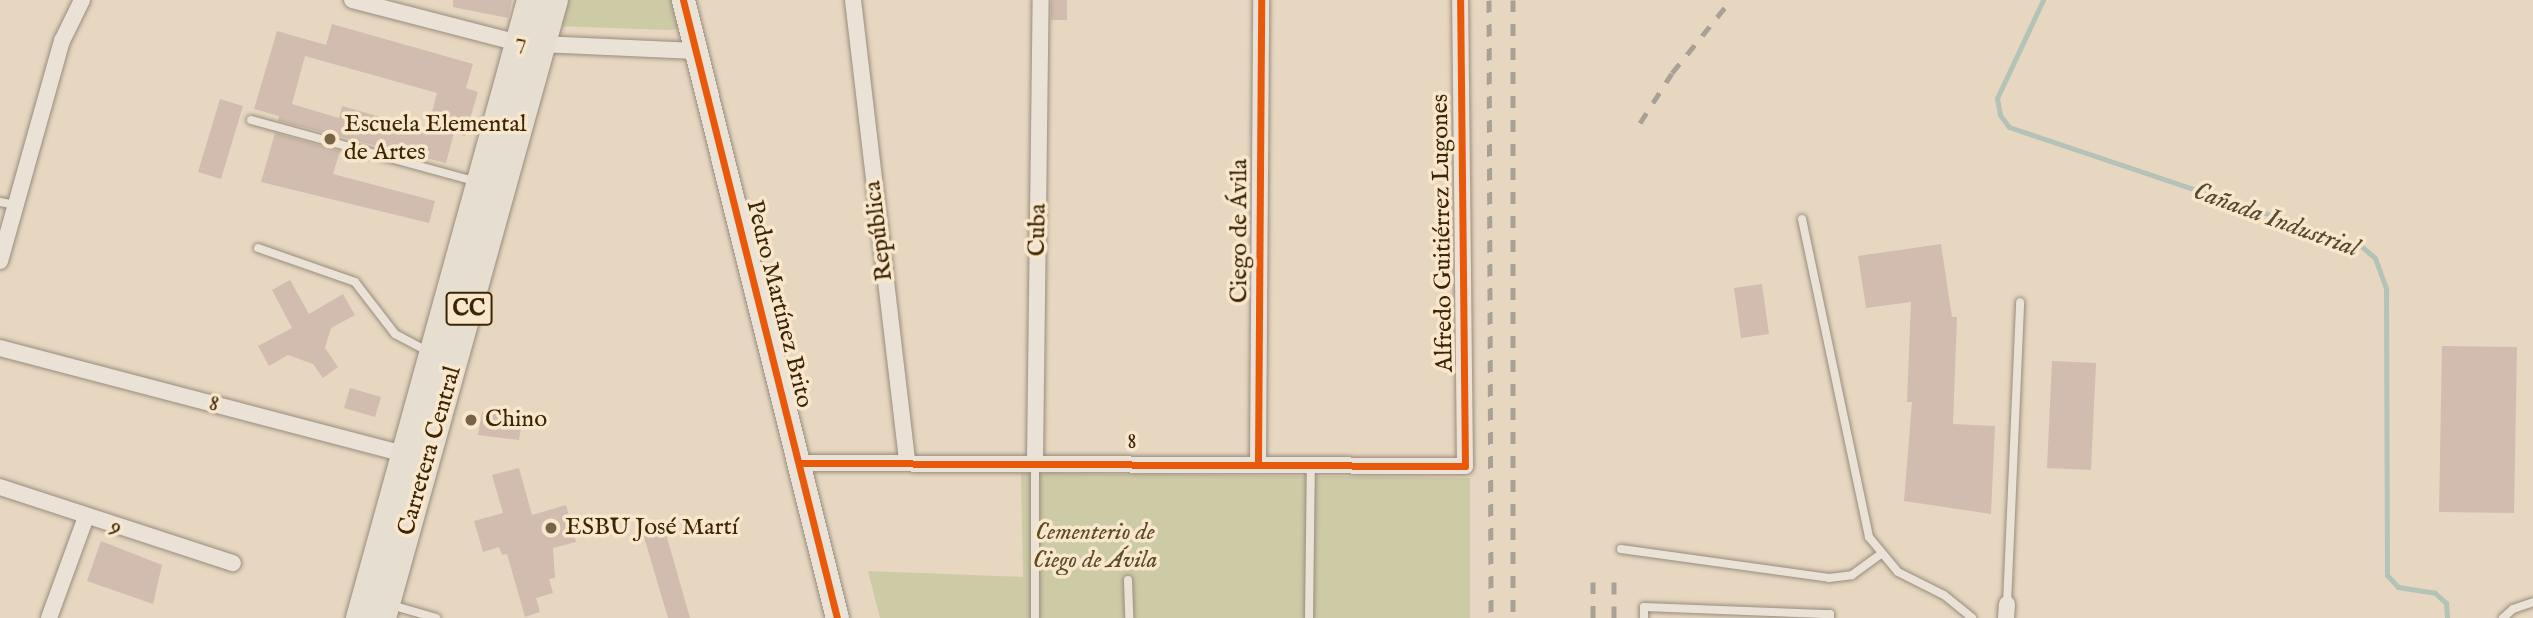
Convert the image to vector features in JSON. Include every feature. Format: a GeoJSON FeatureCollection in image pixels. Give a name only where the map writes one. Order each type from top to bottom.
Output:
{"type":"FeatureCollection","features":[{"type":"Feature","properties":{"kind":"main road","name":"Carretera Central"},"geometry":{"type":"LineString","coordinates":[[359,618],[416,458],[530,43],[530,0]]}},
{"type":"Feature","properties":{"kind":"main road","name":"Carretera Central"},"geometry":{"type":"LineString","coordinates":[[385,611],[416,458],[432,354],[477,182],[530,43],[555,0]]}},
{"type":"Feature","properties":{"kind":"street"},"geometry":{"type":"LineString","coordinates":[[0,261],[7,204],[62,41],[82,0]]}},
{"type":"Feature","properties":{"kind":"street","name":"7"},"geometry":{"type":"LineString","coordinates":[[352,0],[530,43],[696,51]]}},
{"type":"Feature","properties":{"kind":"street","name":"Pedro Martínez Brito"},"geometry":{"type":"LineString","coordinates":[[683,0],[838,618]]}},
{"type":"Feature","properties":{"kind":"street","name":"República"},"geometry":{"type":"LineString","coordinates":[[853,0],[907,462]]}},
{"type":"Feature","properties":{"kind":"street","name":"Cuba"},"geometry":{"type":"LineString","coordinates":[[1035,461],[1041,0]]}},
{"type":"Feature","properties":{"kind":"street","name":"Ciego de Ávila"},"geometry":{"type":"LineString","coordinates":[[1258,462],[1261,0]]}},
{"type":"Feature","properties":{"kind":"street","name":"Alfredo Guitiérrez Lugones"},"geometry":{"type":"LineString","coordinates":[[1460,0],[1465,466]]}},
{"type":"Feature","properties":{"kind":"street","name":"8"},"geometry":{"type":"LineString","coordinates":[[0,348],[416,458]]}},
{"type":"Feature","properties":{"kind":"street","name":"8"},"geometry":{"type":"LineString","coordinates":[[799,463],[1258,462],[1465,466]]}},
{"type":"Feature","properties":{"kind":"street","name":"9"},"geometry":{"type":"LineString","coordinates":[[0,487],[233,563]]}},
{"type":"Feature","properties":{"kind":"street"},"geometry":{"type":"LineString","coordinates":[[49,618],[86,517]]}},
{"type":"Feature","properties":{"kind":"lane"},"geometry":{"type":"LineString","coordinates":[[250,120],[477,182]]}},
{"type":"Feature","properties":{"kind":"lane"},"geometry":{"type":"LineString","coordinates":[[1802,219],[1869,537],[1880,555],[1972,618]]}},
{"type":"Feature","properties":{"kind":"lane"},"geometry":{"type":"LineString","coordinates":[[258,248],[355,282],[395,334],[432,354]]}},
{"type":"Feature","properties":{"kind":"lane"},"geometry":{"type":"LineString","coordinates":[[2007,611],[2020,302]]}},
{"type":"Feature","properties":{"kind":"lane"},"geometry":{"type":"LineString","coordinates":[[1035,461],[1035,618]]}},
{"type":"Feature","properties":{"kind":"lane"},"geometry":{"type":"LineString","coordinates":[[1309,618],[1311,463]]}},
{"type":"Feature","properties":{"kind":"lane"},"geometry":{"type":"LineString","coordinates":[[1621,549],[1829,578],[1852,575],[1880,555]]}},
{"type":"Feature","properties":{"kind":"lane"},"geometry":{"type":"LineString","coordinates":[[1128,580],[1129,618]]}},
{"type":"Feature","properties":{"kind":"lane"},"geometry":{"type":"LineString","coordinates":[[2503,618],[2513,609],[2533,602]]}},
{"type":"Feature","properties":{"kind":"lane"},"geometry":{"type":"LineString","coordinates":[[1644,618],[1644,607],[1830,614],[1830,618]]}},
{"type":"Feature","properties":{"kind":"lane"},"geometry":{"type":"LineString","coordinates":[[385,611],[436,618]]}},
{"type":"Feature","properties":{"kind":"green space"},"geometry":{"type":"Polygon","coordinates":[[[564,0],[673,0],[678,29],[556,26],[564,0]]]}},
{"type":"Feature","properties":{"kind":"green space","name":"Cementerio de Ciego de Ávila"},"geometry":{"type":"Polygon","coordinates":[[[1021,473],[1470,478],[1470,618],[880,618],[868,571],[1023,577],[1021,473]]]}},
{"type":"Feature","properties":{"kind":"building"},"geometry":{"type":"Polygon","coordinates":[[[453,0],[512,0],[508,18],[453,7],[453,0]]]}},
{"type":"Feature","properties":{"kind":"building"},"geometry":{"type":"Polygon","coordinates":[[[1051,0],[1067,0],[1067,20],[1051,20],[1051,0]]]}},
{"type":"Feature","properties":{"kind":"building"},"geometry":{"type":"Polygon","coordinates":[[[332,24],[473,64],[466,88],[478,92],[465,136],[454,133],[446,163],[278,121],[279,116],[254,109],[277,31],[326,45],[332,24]],[[305,56],[292,104],[339,118],[342,106],[427,130],[437,93],[305,56]]]}},
{"type":"Feature","properties":{"kind":"building"},"geometry":{"type":"Polygon","coordinates":[[[220,99],[243,106],[221,179],[198,172],[220,99]]]}},
{"type":"Feature","properties":{"kind":"building"},"geometry":{"type":"Polygon","coordinates":[[[275,133],[340,151],[333,174],[435,201],[429,223],[261,182],[275,133]]]}},
{"type":"Feature","properties":{"kind":"building"},"geometry":{"type":"Polygon","coordinates":[[[1941,244],[1952,317],[1957,317],[1953,424],[1995,426],[1991,514],[1904,501],[1912,402],[1907,402],[1911,302],[1866,308],[1858,256],[1941,244]]]}},
{"type":"Feature","properties":{"kind":"building"},"geometry":{"type":"Polygon","coordinates":[[[290,280],[309,314],[343,294],[355,315],[331,328],[325,348],[338,367],[323,378],[313,364],[288,355],[269,366],[258,346],[292,328],[272,290],[290,280]]]}},
{"type":"Feature","properties":{"kind":"building"},"geometry":{"type":"Polygon","coordinates":[[[1762,284],[1769,334],[1741,338],[1734,288],[1762,284]]]}},
{"type":"Feature","properties":{"kind":"building"},"geometry":{"type":"Polygon","coordinates":[[[2442,346],[2517,347],[2514,513],[2439,512],[2442,346]]]}},
{"type":"Feature","properties":{"kind":"building"},"geometry":{"type":"Polygon","coordinates":[[[2052,361],[2096,363],[2091,470],[2047,468],[2052,361]]]}},
{"type":"Feature","properties":{"kind":"building"},"geometry":{"type":"Polygon","coordinates":[[[350,388],[381,397],[375,417],[344,408],[350,388]]]}},
{"type":"Feature","properties":{"kind":"building"},"geometry":{"type":"Polygon","coordinates":[[[482,412],[523,416],[519,440],[478,435],[482,412]]]}},
{"type":"Feature","properties":{"kind":"building"},"geometry":{"type":"Polygon","coordinates":[[[519,468],[532,515],[566,505],[576,542],[553,548],[555,578],[549,579],[553,593],[536,598],[540,612],[525,617],[507,554],[502,555],[499,547],[483,552],[474,521],[503,513],[492,475],[519,468]]]}},
{"type":"Feature","properties":{"kind":"building"},"geometry":{"type":"Polygon","coordinates":[[[662,520],[690,618],[668,618],[641,527],[662,520]]]}},
{"type":"Feature","properties":{"kind":"building"},"geometry":{"type":"Polygon","coordinates":[[[101,541],[162,565],[153,604],[87,581],[101,541]]]}},
{"type":"Feature","properties":{"kind":"waterway","name":"Cañada Industrial"},"geometry":{"type":"LineString","coordinates":[[2043,0],[1997,98],[2000,115],[2009,127],[2360,245],[2375,258],[2386,289],[2387,575],[2398,587],[2435,593],[2446,603],[2447,618]]}},
{"type":"Feature","properties":{"kind":"railway"},"geometry":{"type":"LineString","coordinates":[[1489,0],[1491,618]]}},
{"type":"Feature","properties":{"kind":"railway"},"geometry":{"type":"LineString","coordinates":[[1513,0],[1513,618]]}},
{"type":"Feature","properties":{"kind":"railway"},"geometry":{"type":"LineString","coordinates":[[1640,123],[1672,73],[1731,0]]}},
{"type":"Feature","properties":{"kind":"railway"},"geometry":{"type":"LineString","coordinates":[[1593,582],[1593,618]]}},
{"type":"Feature","properties":{"kind":"railway"},"geometry":{"type":"LineString","coordinates":[[1614,582],[1614,618]]}},
{"type":"Feature","properties":{"kind":"cycle path"},"geometry":{"type":"LineString","coordinates":[[683,0],[837,618]]}},
{"type":"Feature","properties":{"kind":"cycle path"},"geometry":{"type":"LineString","coordinates":[[1258,462],[1261,0]]}},
{"type":"Feature","properties":{"kind":"cycle path"},"geometry":{"type":"LineString","coordinates":[[799,463],[1465,466],[1460,0]]}},
{"type":"Feature","properties":{"kind":"place","name":"Escuela Elemental de Artes"},"geometry":{"type":"Point","coordinates":[330,139]}},
{"type":"Feature","properties":{"kind":"place","name":"Chino"},"geometry":{"type":"Point","coordinates":[471,420]}},
{"type":"Feature","properties":{"kind":"place","name":"ESBU José Martí"},"geometry":{"type":"Point","coordinates":[551,528]}}]}
